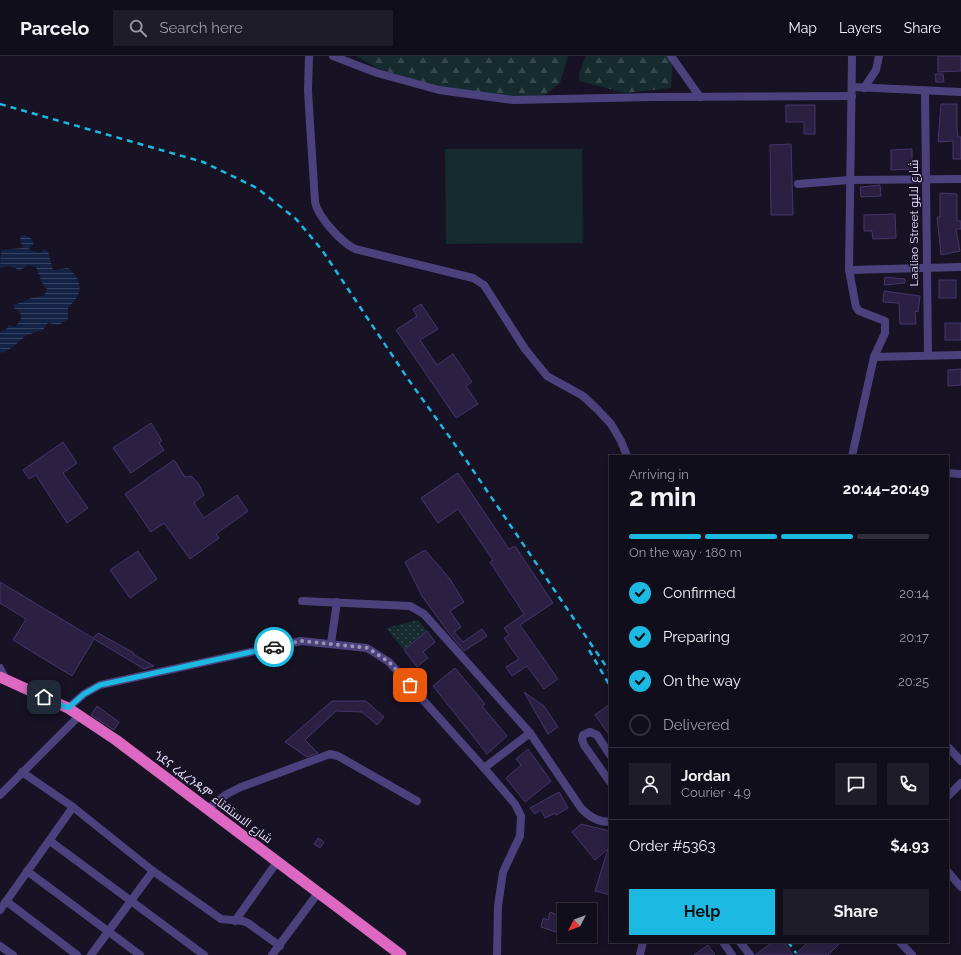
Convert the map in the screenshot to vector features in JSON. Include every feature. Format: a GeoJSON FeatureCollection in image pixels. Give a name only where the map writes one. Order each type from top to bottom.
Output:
{"type":"FeatureCollection","features":[{"type":"Feature","properties":{"kind":"highway","name":"ጎደና ረፈረንዱም شارع الاستقتاء"},"geometry":{"type":"LineString","coordinates":[[3,678],[68,708],[116,740],[401,955]]}},
{"type":"Feature","properties":{"kind":"street"},"geometry":{"type":"LineString","coordinates":[[309,56],[308,91],[315,202],[320,215],[344,241],[355,249],[473,278],[484,285],[525,349],[547,376],[583,396],[597,409],[611,424],[621,441],[627,455]]}},
{"type":"Feature","properties":{"kind":"street"},"geometry":{"type":"LineString","coordinates":[[333,56],[377,73],[432,88],[512,100],[852,96]]}},
{"type":"Feature","properties":{"kind":"street"},"geometry":{"type":"LineString","coordinates":[[671,56],[700,97]]}},
{"type":"Feature","properties":{"kind":"street"},"geometry":{"type":"LineString","coordinates":[[852,56],[853,87],[849,270],[856,307],[859,311],[885,321],[885,333],[874,358],[852,455]]}},
{"type":"Feature","properties":{"kind":"street"},"geometry":{"type":"LineString","coordinates":[[864,88],[876,70],[879,56]]}},
{"type":"Feature","properties":{"kind":"street"},"geometry":{"type":"LineString","coordinates":[[853,87],[961,92]]}},
{"type":"Feature","properties":{"kind":"street","name":"Laaliao Street شارع لاليو"},"geometry":{"type":"LineString","coordinates":[[925,91],[928,355]]}},
{"type":"Feature","properties":{"kind":"street"},"geometry":{"type":"LineString","coordinates":[[798,184],[850,180],[926,178],[961,179]]}},
{"type":"Feature","properties":{"kind":"street"},"geometry":{"type":"LineString","coordinates":[[849,270],[961,267]]}},
{"type":"Feature","properties":{"kind":"street"},"geometry":{"type":"LineString","coordinates":[[874,358],[961,355]]}},
{"type":"Feature","properties":{"kind":"street"},"geometry":{"type":"LineString","coordinates":[[949,473],[961,474]]}},
{"type":"Feature","properties":{"kind":"street"},"geometry":{"type":"LineString","coordinates":[[302,601],[410,606],[418,609],[465,658],[530,733],[587,815],[595,819],[609,822]]}},
{"type":"Feature","properties":{"kind":"street"},"geometry":{"type":"LineString","coordinates":[[332,644],[337,602]]}},
{"type":"Feature","properties":{"kind":"street"},"geometry":{"type":"LineString","coordinates":[[68,708],[84,694],[100,685],[301,641],[368,648],[389,662],[515,804],[521,816],[520,836],[502,879],[498,906],[497,955]]}},
{"type":"Feature","properties":{"kind":"street"},"geometry":{"type":"LineString","coordinates":[[0,668],[3,678]]}},
{"type":"Feature","properties":{"kind":"street"},"geometry":{"type":"LineString","coordinates":[[0,795],[80,715]]}},
{"type":"Feature","properties":{"kind":"street"},"geometry":{"type":"LineString","coordinates":[[609,754],[595,733],[590,732],[584,735],[582,740],[584,745],[609,781]]}},
{"type":"Feature","properties":{"kind":"street"},"geometry":{"type":"LineString","coordinates":[[484,768],[530,733]]}},
{"type":"Feature","properties":{"kind":"street"},"geometry":{"type":"LineString","coordinates":[[949,748],[961,761]]}},
{"type":"Feature","properties":{"kind":"street"},"geometry":{"type":"LineString","coordinates":[[207,809],[227,794],[241,787],[330,754],[338,756],[417,801]]}},
{"type":"Feature","properties":{"kind":"street"},"geometry":{"type":"LineString","coordinates":[[22,772],[73,807],[153,871],[221,919],[248,923],[277,952],[318,892]]}},
{"type":"Feature","properties":{"kind":"street"},"geometry":{"type":"LineString","coordinates":[[949,795],[961,783]]}},
{"type":"Feature","properties":{"kind":"street"},"geometry":{"type":"LineString","coordinates":[[0,910],[73,807]]}},
{"type":"Feature","properties":{"kind":"street"},"geometry":{"type":"LineString","coordinates":[[50,841],[132,900],[204,955]]}},
{"type":"Feature","properties":{"kind":"street"},"geometry":{"type":"LineString","coordinates":[[235,921],[277,862]]}},
{"type":"Feature","properties":{"kind":"street"},"geometry":{"type":"LineString","coordinates":[[27,871],[140,955]]}},
{"type":"Feature","properties":{"kind":"street"},"geometry":{"type":"LineString","coordinates":[[91,955],[153,871]]}},
{"type":"Feature","properties":{"kind":"street"},"geometry":{"type":"LineString","coordinates":[[949,873],[961,887]]}},
{"type":"Feature","properties":{"kind":"street"},"geometry":{"type":"LineString","coordinates":[[6,901],[77,955]]}},
{"type":"Feature","properties":{"kind":"street"},"geometry":{"type":"LineString","coordinates":[[640,955],[644,943]]}},
{"type":"Feature","properties":{"kind":"street"},"geometry":{"type":"LineString","coordinates":[[724,943],[732,955]]}},
{"type":"Feature","properties":{"kind":"street"},"geometry":{"type":"LineString","coordinates":[[741,943],[750,955]]}},
{"type":"Feature","properties":{"kind":"street"},"geometry":{"type":"LineString","coordinates":[[901,943],[912,955]]}},
{"type":"Feature","properties":{"kind":"street"},"geometry":{"type":"LineString","coordinates":[[0,946],[13,955]]}},
{"type":"Feature","properties":{"kind":"green space"},"geometry":{"type":"Polygon","coordinates":[[[356,56],[568,56],[560,83],[545,95],[521,99],[445,89],[379,69],[356,56]]]}},
{"type":"Feature","properties":{"kind":"green space"},"geometry":{"type":"Polygon","coordinates":[[[586,56],[673,56],[671,88],[625,93],[579,81],[579,73],[586,56]]]}},
{"type":"Feature","properties":{"kind":"green space"},"geometry":{"type":"Polygon","coordinates":[[[445,149],[582,149],[583,243],[446,244],[445,149]]]}},
{"type":"Feature","properties":{"kind":"green space"},"geometry":{"type":"Polygon","coordinates":[[[418,620],[427,631],[404,650],[386,628],[418,620]]]}},
{"type":"Feature","properties":{"kind":"water"},"geometry":{"type":"Polygon","coordinates":[[[21,235],[28,236],[32,240],[34,245],[28,249],[40,253],[43,249],[48,251],[53,270],[68,268],[77,277],[80,288],[77,298],[68,307],[68,319],[59,325],[48,323],[43,330],[27,335],[3,353],[0,352],[0,332],[6,329],[9,325],[16,327],[21,318],[20,312],[14,308],[14,305],[32,298],[44,296],[47,289],[42,283],[36,267],[28,265],[19,271],[16,268],[8,266],[0,268],[1,250],[23,248],[20,240],[21,235]]]}},
{"type":"Feature","properties":{"kind":"building"},"geometry":{"type":"Polygon","coordinates":[[[938,56],[961,56],[961,71],[938,72],[938,56]]]}},
{"type":"Feature","properties":{"kind":"building"},"geometry":{"type":"Polygon","coordinates":[[[935,74],[943,74],[944,82],[936,82],[935,74]]]}},
{"type":"Feature","properties":{"kind":"building"},"geometry":{"type":"Polygon","coordinates":[[[941,104],[957,104],[957,128],[958,137],[961,137],[961,159],[953,159],[953,141],[938,142],[941,104]]]}},
{"type":"Feature","properties":{"kind":"building"},"geometry":{"type":"Polygon","coordinates":[[[786,105],[815,105],[815,134],[804,134],[804,122],[786,122],[786,105]]]}},
{"type":"Feature","properties":{"kind":"building"},"geometry":{"type":"Polygon","coordinates":[[[791,144],[793,215],[771,215],[770,145],[791,144]]]}},
{"type":"Feature","properties":{"kind":"building"},"geometry":{"type":"Polygon","coordinates":[[[912,149],[912,162],[916,162],[916,169],[891,170],[891,150],[912,149]]]}},
{"type":"Feature","properties":{"kind":"building"},"geometry":{"type":"Polygon","coordinates":[[[880,185],[881,196],[861,197],[860,187],[880,185]]]}},
{"type":"Feature","properties":{"kind":"building"},"geometry":{"type":"Polygon","coordinates":[[[940,193],[957,194],[957,221],[961,221],[961,229],[956,229],[960,251],[941,255],[937,217],[940,217],[940,193]]]}},
{"type":"Feature","properties":{"kind":"building"},"geometry":{"type":"Polygon","coordinates":[[[895,214],[896,238],[873,239],[872,231],[864,231],[864,215],[895,214]]]}},
{"type":"Feature","properties":{"kind":"building"},"geometry":{"type":"Polygon","coordinates":[[[885,277],[905,279],[905,283],[884,285],[885,277]]]}},
{"type":"Feature","properties":{"kind":"building"},"geometry":{"type":"Polygon","coordinates":[[[939,280],[956,280],[956,298],[939,298],[939,280]]]}},
{"type":"Feature","properties":{"kind":"building"},"geometry":{"type":"Polygon","coordinates":[[[884,291],[920,296],[918,312],[915,311],[916,324],[900,324],[899,303],[883,302],[884,291]]]}},
{"type":"Feature","properties":{"kind":"building"},"geometry":{"type":"Polygon","coordinates":[[[421,304],[438,329],[420,340],[437,365],[453,354],[472,382],[466,386],[478,404],[456,418],[396,330],[417,316],[413,309],[421,304]]]}},
{"type":"Feature","properties":{"kind":"building"},"geometry":{"type":"Polygon","coordinates":[[[945,323],[961,323],[961,340],[945,340],[945,323]]]}},
{"type":"Feature","properties":{"kind":"building"},"geometry":{"type":"Polygon","coordinates":[[[961,369],[961,385],[948,386],[948,370],[961,369]]]}},
{"type":"Feature","properties":{"kind":"building"},"geometry":{"type":"Polygon","coordinates":[[[151,423],[162,441],[159,443],[164,450],[131,473],[113,448],[151,423]]]}},
{"type":"Feature","properties":{"kind":"building"},"geometry":{"type":"Polygon","coordinates":[[[63,442],[77,463],[63,473],[88,508],[67,523],[36,475],[29,479],[23,470],[63,442]]]}},
{"type":"Feature","properties":{"kind":"building"},"geometry":{"type":"Polygon","coordinates":[[[174,460],[185,477],[191,476],[198,483],[204,495],[194,503],[204,518],[237,495],[248,511],[216,534],[219,538],[190,559],[164,523],[151,532],[125,494],[174,460]]]}},
{"type":"Feature","properties":{"kind":"building"},"geometry":{"type":"Polygon","coordinates":[[[458,473],[509,549],[515,546],[553,603],[520,625],[558,679],[544,689],[527,666],[512,676],[506,667],[519,659],[504,638],[509,635],[504,628],[524,614],[490,562],[493,560],[458,509],[438,523],[421,498],[458,473]]]}},
{"type":"Feature","properties":{"kind":"building"},"geometry":{"type":"Polygon","coordinates":[[[425,550],[450,579],[464,602],[450,611],[461,627],[454,632],[463,642],[482,629],[487,636],[464,651],[422,596],[405,562],[425,550]]]}},
{"type":"Feature","properties":{"kind":"building"},"geometry":{"type":"Polygon","coordinates":[[[138,551],[157,579],[130,598],[110,570],[138,551]]]}},
{"type":"Feature","properties":{"kind":"building"},"geometry":{"type":"Polygon","coordinates":[[[0,582],[93,638],[98,633],[154,666],[144,669],[94,639],[72,676],[13,640],[26,619],[0,603],[0,582]]]}},
{"type":"Feature","properties":{"kind":"building"},"geometry":{"type":"Polygon","coordinates":[[[427,631],[435,642],[423,652],[428,658],[417,667],[404,650],[427,631]]]}},
{"type":"Feature","properties":{"kind":"building"},"geometry":{"type":"Polygon","coordinates":[[[455,668],[485,704],[482,706],[507,736],[487,754],[433,686],[455,668]]]}},
{"type":"Feature","properties":{"kind":"building"},"geometry":{"type":"Polygon","coordinates":[[[524,692],[544,706],[558,727],[548,734],[524,692]]]}},
{"type":"Feature","properties":{"kind":"building"},"geometry":{"type":"Polygon","coordinates":[[[332,701],[366,701],[384,717],[377,725],[362,712],[336,711],[305,740],[318,753],[307,757],[285,742],[332,701]]]}},
{"type":"Feature","properties":{"kind":"building"},"geometry":{"type":"Polygon","coordinates":[[[609,705],[609,735],[595,715],[609,705]]]}},
{"type":"Feature","properties":{"kind":"building"},"geometry":{"type":"Polygon","coordinates":[[[97,706],[119,722],[114,730],[91,715],[97,706]]]}},
{"type":"Feature","properties":{"kind":"building"},"geometry":{"type":"Polygon","coordinates":[[[528,749],[551,781],[525,802],[506,778],[521,765],[516,759],[528,749]]]}},
{"type":"Feature","properties":{"kind":"building"},"geometry":{"type":"Polygon","coordinates":[[[559,792],[568,808],[556,815],[555,813],[545,818],[541,810],[535,814],[530,808],[559,792]]]}},
{"type":"Feature","properties":{"kind":"building"},"geometry":{"type":"Polygon","coordinates":[[[581,824],[609,831],[609,895],[595,891],[608,849],[595,860],[572,832],[581,824]]]}},
{"type":"Feature","properties":{"kind":"building"},"geometry":{"type":"Polygon","coordinates":[[[318,838],[324,842],[320,848],[314,844],[318,838]]]}},
{"type":"Feature","properties":{"kind":"building"},"geometry":{"type":"Polygon","coordinates":[[[550,912],[557,914],[556,932],[541,927],[543,918],[548,920],[550,912]]]}},
{"type":"Feature","properties":{"kind":"building"},"geometry":{"type":"Polygon","coordinates":[[[772,943],[785,943],[793,955],[755,955],[772,943]]]}},
{"type":"Feature","properties":{"kind":"building"},"geometry":{"type":"Polygon","coordinates":[[[807,943],[840,943],[828,955],[795,955],[807,943]]]}},
{"type":"Feature","properties":{"kind":"building"},"geometry":{"type":"Polygon","coordinates":[[[708,945],[715,955],[694,955],[708,945]]]}},
{"type":"Feature","properties":{"kind":"railway"},"geometry":{"type":"LineString","coordinates":[[0,104],[203,162],[257,188],[296,219],[322,250],[408,379],[466,460],[609,671]]}},
{"type":"Feature","properties":{"kind":"railway"},"geometry":{"type":"LineString","coordinates":[[589,650],[609,684]]}},
{"type":"Feature","properties":{"kind":"railway"},"geometry":{"type":"LineString","coordinates":[[789,943],[796,953]]}},
{"type":"Feature","properties":{"kind":"way so far"},"geometry":{"type":"LineString","coordinates":[[274,647],[301,641],[368,648],[389,662],[410,685]]}},
{"type":"Feature","properties":{"kind":"route"},"geometry":{"type":"LineString","coordinates":[[44,697],[68,708],[84,694],[100,685],[274,647]]}}]}
